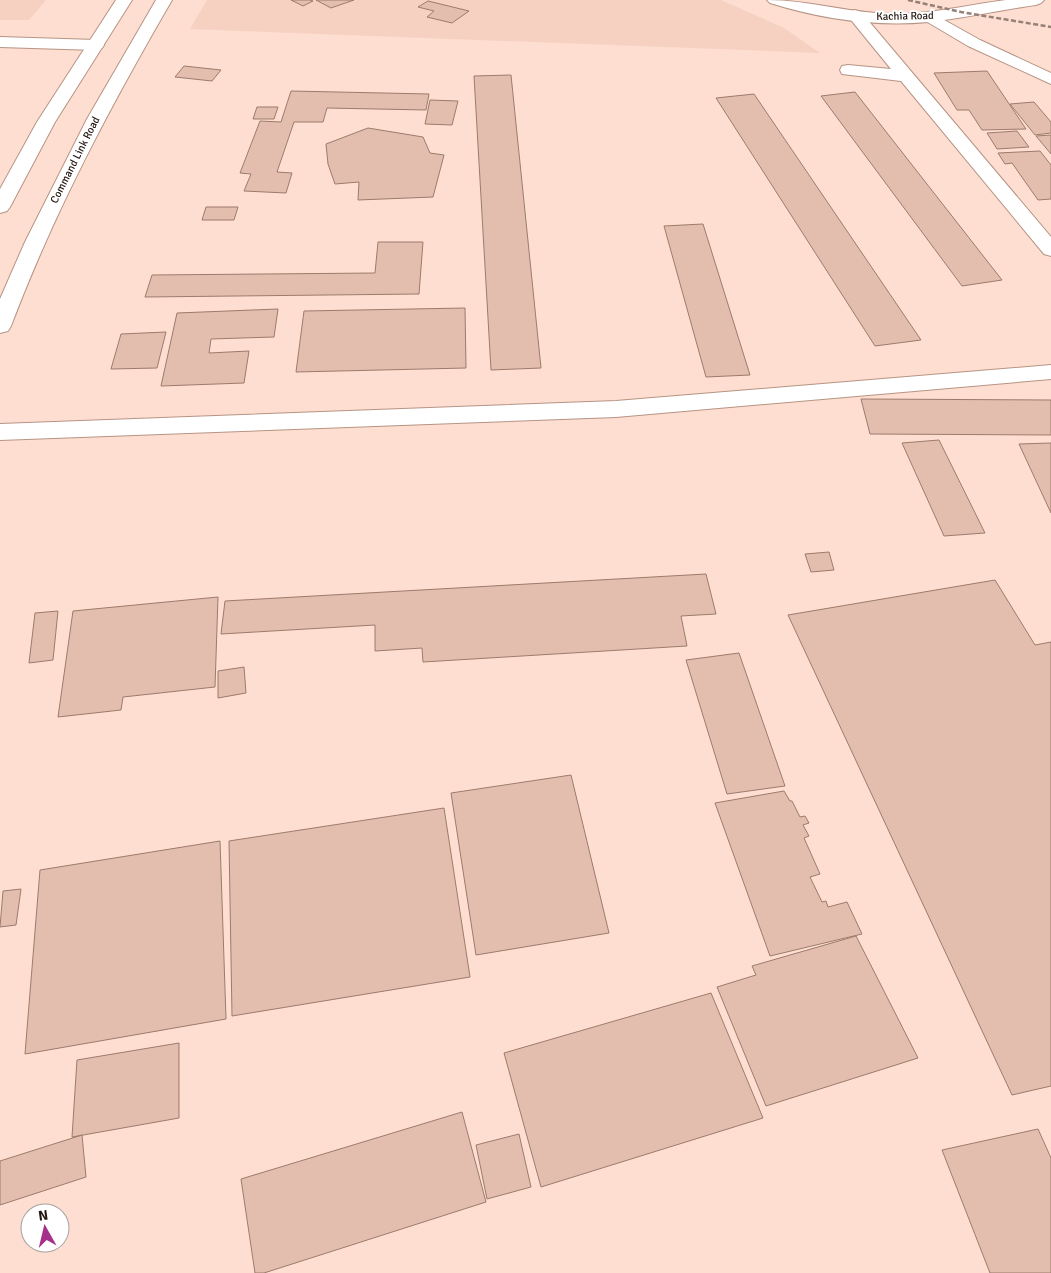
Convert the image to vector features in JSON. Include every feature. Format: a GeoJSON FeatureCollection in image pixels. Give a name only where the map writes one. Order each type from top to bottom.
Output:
{"type":"FeatureCollection","features":[{"type":"Feature","properties":{"kind":"street"},"geometry":{"type":"LineString","coordinates":[[0,207],[46,122],[124,0]]}},
{"type":"Feature","properties":{"kind":"street","name":"Command Link Road"},"geometry":{"type":"LineString","coordinates":[[0,326],[60,190],[127,62],[164,0]]}},
{"type":"Feature","properties":{"kind":"street","name":"Kachia Road"},"geometry":{"type":"LineString","coordinates":[[775,0],[820,11],[894,18],[930,17],[1036,0]]}},
{"type":"Feature","properties":{"kind":"street"},"geometry":{"type":"LineString","coordinates":[[855,15],[1051,250]]}},
{"type":"Feature","properties":{"kind":"street"},"geometry":{"type":"LineString","coordinates":[[930,17],[974,43],[1050,80]]}},
{"type":"Feature","properties":{"kind":"street"},"geometry":{"type":"LineString","coordinates":[[0,42],[96,45]]}},
{"type":"Feature","properties":{"kind":"street"},"geometry":{"type":"LineString","coordinates":[[848,70],[906,76]]}},
{"type":"Feature","properties":{"kind":"street"},"geometry":{"type":"LineString","coordinates":[[0,432],[616,409],[1051,372]]}},
{"type":"Feature","properties":{"kind":"shaded area"},"geometry":{"type":"Polygon","coordinates":[[[0,0],[46,0],[29,20],[0,20],[0,0]]]}},
{"type":"Feature","properties":{"kind":"shaded area"},"geometry":{"type":"Polygon","coordinates":[[[207,0],[721,0],[784,28],[820,53],[190,29],[207,0]]]}},
{"type":"Feature","properties":{"kind":"building"},"geometry":{"type":"Polygon","coordinates":[[[291,0],[310,0],[313,1],[303,6],[291,0]]]}},
{"type":"Feature","properties":{"kind":"building"},"geometry":{"type":"Polygon","coordinates":[[[316,0],[354,0],[331,8],[316,0]]]}},
{"type":"Feature","properties":{"kind":"building"},"geometry":{"type":"Polygon","coordinates":[[[428,1],[469,11],[452,23],[427,17],[434,11],[418,7],[428,1]]]}},
{"type":"Feature","properties":{"kind":"building"},"geometry":{"type":"Polygon","coordinates":[[[184,66],[221,70],[212,81],[175,77],[184,66]]]}},
{"type":"Feature","properties":{"kind":"building"},"geometry":{"type":"Polygon","coordinates":[[[987,71],[1026,129],[982,130],[969,110],[957,110],[934,73],[987,71]]]}},
{"type":"Feature","properties":{"kind":"building"},"geometry":{"type":"Polygon","coordinates":[[[511,75],[541,368],[491,370],[474,76],[511,75]]]}},
{"type":"Feature","properties":{"kind":"building"},"geometry":{"type":"Polygon","coordinates":[[[291,91],[429,94],[426,110],[327,108],[323,122],[294,122],[277,172],[292,173],[286,193],[244,191],[251,174],[240,173],[260,121],[281,122],[291,91]]]}},
{"type":"Feature","properties":{"kind":"building"},"geometry":{"type":"Polygon","coordinates":[[[855,92],[1002,280],[962,286],[821,96],[855,92]]]}},
{"type":"Feature","properties":{"kind":"building"},"geometry":{"type":"Polygon","coordinates":[[[754,94],[921,340],[875,346],[716,98],[754,94]]]}},
{"type":"Feature","properties":{"kind":"building"},"geometry":{"type":"Polygon","coordinates":[[[430,100],[458,101],[452,125],[425,124],[430,100]]]}},
{"type":"Feature","properties":{"kind":"building"},"geometry":{"type":"Polygon","coordinates":[[[1034,102],[1051,122],[1051,133],[1035,135],[1010,104],[1034,102]]]}},
{"type":"Feature","properties":{"kind":"building"},"geometry":{"type":"Polygon","coordinates":[[[257,107],[278,107],[274,119],[253,119],[257,107]]]}},
{"type":"Feature","properties":{"kind":"building"},"geometry":{"type":"Polygon","coordinates":[[[368,128],[423,137],[430,153],[444,155],[433,197],[358,200],[359,182],[335,184],[328,164],[326,144],[368,128]]]}},
{"type":"Feature","properties":{"kind":"building"},"geometry":{"type":"Polygon","coordinates":[[[1017,131],[1029,147],[997,149],[987,133],[1017,131]]]}},
{"type":"Feature","properties":{"kind":"building"},"geometry":{"type":"Polygon","coordinates":[[[1051,135],[1051,154],[1036,136],[1051,135]]]}},
{"type":"Feature","properties":{"kind":"building"},"geometry":{"type":"Polygon","coordinates":[[[1040,151],[1051,165],[1051,199],[1038,200],[1012,163],[1005,164],[998,153],[1040,151]]]}},
{"type":"Feature","properties":{"kind":"building"},"geometry":{"type":"Polygon","coordinates":[[[206,207],[238,207],[234,220],[202,220],[206,207]]]}},
{"type":"Feature","properties":{"kind":"building"},"geometry":{"type":"Polygon","coordinates":[[[703,224],[750,375],[706,377],[664,226],[703,224]]]}},
{"type":"Feature","properties":{"kind":"building"},"geometry":{"type":"Polygon","coordinates":[[[378,242],[423,242],[419,294],[145,297],[152,275],[375,273],[378,242]]]}},
{"type":"Feature","properties":{"kind":"building"},"geometry":{"type":"Polygon","coordinates":[[[465,308],[466,368],[296,372],[304,311],[465,308]]]}},
{"type":"Feature","properties":{"kind":"building"},"geometry":{"type":"Polygon","coordinates":[[[278,309],[274,337],[211,339],[209,353],[249,351],[244,383],[161,386],[177,313],[278,309]]]}},
{"type":"Feature","properties":{"kind":"building"},"geometry":{"type":"Polygon","coordinates":[[[166,332],[157,368],[111,369],[121,334],[166,332]]]}},
{"type":"Feature","properties":{"kind":"building"},"geometry":{"type":"Polygon","coordinates":[[[861,399],[1051,400],[1051,435],[870,434],[861,399]]]}},
{"type":"Feature","properties":{"kind":"building"},"geometry":{"type":"Polygon","coordinates":[[[939,440],[985,533],[944,536],[902,443],[939,440]]]}},
{"type":"Feature","properties":{"kind":"building"},"geometry":{"type":"Polygon","coordinates":[[[1051,443],[1051,513],[1019,444],[1051,443]]]}},
{"type":"Feature","properties":{"kind":"building"},"geometry":{"type":"Polygon","coordinates":[[[829,552],[834,570],[811,572],[805,554],[829,552]]]}},
{"type":"Feature","properties":{"kind":"building"},"geometry":{"type":"Polygon","coordinates":[[[706,574],[716,614],[681,616],[687,646],[423,662],[422,648],[375,651],[375,625],[221,634],[225,601],[706,574]]]}},
{"type":"Feature","properties":{"kind":"building"},"geometry":{"type":"Polygon","coordinates":[[[995,580],[1035,645],[1051,642],[1051,1086],[1012,1095],[788,615],[995,580]]]}},
{"type":"Feature","properties":{"kind":"building"},"geometry":{"type":"Polygon","coordinates":[[[218,597],[215,687],[123,697],[121,710],[58,717],[73,611],[218,597]]]}},
{"type":"Feature","properties":{"kind":"building"},"geometry":{"type":"Polygon","coordinates":[[[58,611],[53,660],[29,663],[35,613],[58,611]]]}},
{"type":"Feature","properties":{"kind":"building"},"geometry":{"type":"Polygon","coordinates":[[[739,653],[785,786],[727,794],[686,660],[739,653]]]}},
{"type":"Feature","properties":{"kind":"building"},"geometry":{"type":"Polygon","coordinates":[[[244,667],[246,693],[218,698],[218,671],[244,667]]]}},
{"type":"Feature","properties":{"kind":"building"},"geometry":{"type":"Polygon","coordinates":[[[571,775],[609,933],[476,955],[451,793],[571,775]]]}},
{"type":"Feature","properties":{"kind":"building"},"geometry":{"type":"Polygon","coordinates":[[[784,791],[790,801],[792,801],[800,817],[805,816],[809,823],[803,825],[809,836],[804,838],[820,874],[810,877],[822,902],[826,901],[828,907],[847,902],[862,934],[770,956],[715,803],[784,791]]]}},
{"type":"Feature","properties":{"kind":"building"},"geometry":{"type":"Polygon","coordinates":[[[444,808],[470,977],[232,1016],[229,841],[444,808]]]}},
{"type":"Feature","properties":{"kind":"building"},"geometry":{"type":"Polygon","coordinates":[[[220,841],[226,1019],[25,1054],[40,870],[220,841]]]}},
{"type":"Feature","properties":{"kind":"building"},"geometry":{"type":"Polygon","coordinates":[[[21,889],[16,925],[0,927],[3,891],[21,889]]]}},
{"type":"Feature","properties":{"kind":"building"},"geometry":{"type":"Polygon","coordinates":[[[856,936],[918,1058],[766,1106],[717,987],[756,975],[752,966],[856,936]]]}},
{"type":"Feature","properties":{"kind":"building"},"geometry":{"type":"Polygon","coordinates":[[[711,993],[763,1118],[541,1187],[504,1053],[711,993]]]}},
{"type":"Feature","properties":{"kind":"building"},"geometry":{"type":"Polygon","coordinates":[[[179,1043],[179,1118],[72,1137],[77,1060],[179,1043]]]}},
{"type":"Feature","properties":{"kind":"building"},"geometry":{"type":"Polygon","coordinates":[[[462,1112],[486,1202],[264,1273],[255,1273],[241,1179],[462,1112]]]}},
{"type":"Feature","properties":{"kind":"building"},"geometry":{"type":"Polygon","coordinates":[[[1038,1129],[1051,1158],[1051,1273],[990,1273],[942,1150],[1038,1129]]]}},
{"type":"Feature","properties":{"kind":"building"},"geometry":{"type":"Polygon","coordinates":[[[519,1134],[531,1187],[487,1199],[476,1145],[519,1134]]]}},
{"type":"Feature","properties":{"kind":"building"},"geometry":{"type":"Polygon","coordinates":[[[82,1135],[86,1177],[0,1205],[0,1161],[82,1135]]]}},
{"type":"Feature","properties":{"kind":"railway"},"geometry":{"type":"LineString","coordinates":[[908,0],[961,12],[1051,27]]}}]}
